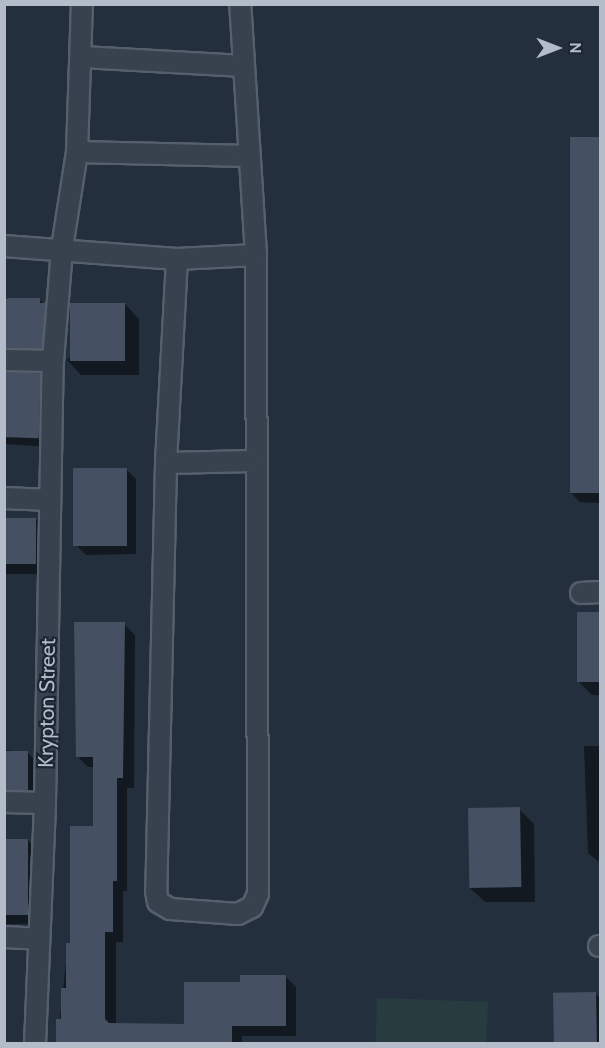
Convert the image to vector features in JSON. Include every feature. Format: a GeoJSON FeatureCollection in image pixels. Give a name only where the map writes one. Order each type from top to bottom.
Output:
{"type":"FeatureCollection","features":[{"type":"Feature","properties":{"kind":"street","name":"Krypton Street"},"geometry":{"type":"LineString","coordinates":[[35,1044],[45,803],[52,362],[62,248],[76,152],[83,57],[82,4]]}},
{"type":"Feature","properties":{"kind":"street"},"geometry":{"type":"LineString","coordinates":[[177,259],[165,463],[156,891],[159,902],[170,909],[238,914],[252,907],[258,894],[254,461],[256,255],[240,4]]}},
{"type":"Feature","properties":{"kind":"street"},"geometry":{"type":"LineString","coordinates":[[83,57],[243,66]]}},
{"type":"Feature","properties":{"kind":"street"},"geometry":{"type":"LineString","coordinates":[[76,152],[249,156]]}},
{"type":"Feature","properties":{"kind":"street"},"geometry":{"type":"LineString","coordinates":[[4,246],[62,248],[177,259],[256,255]]}},
{"type":"Feature","properties":{"kind":"street"},"geometry":{"type":"LineString","coordinates":[[4,360],[52,362]]}},
{"type":"Feature","properties":{"kind":"street"},"geometry":{"type":"LineString","coordinates":[[165,463],[254,461]]}},
{"type":"Feature","properties":{"kind":"street"},"geometry":{"type":"LineString","coordinates":[[4,498],[50,500]]}},
{"type":"Feature","properties":{"kind":"street"},"geometry":{"type":"LineString","coordinates":[[4,802],[45,803]]}},
{"type":"Feature","properties":{"kind":"street"},"geometry":{"type":"LineString","coordinates":[[4,937],[39,939]]}},
{"type":"Feature","properties":{"kind":"green space"},"geometry":{"type":"Polygon","coordinates":[[[377,998],[488,1002],[486,1044],[375,1043],[377,998]]]}},
{"type":"Feature","properties":{"kind":"building"},"geometry":{"type":"Polygon","coordinates":[[[570,137],[600,137],[600,493],[570,493],[570,137]]]}},
{"type":"Feature","properties":{"kind":"building"},"geometry":{"type":"Polygon","coordinates":[[[40,298],[40,303],[46,303],[42,349],[4,348],[4,300],[40,298]]]}},
{"type":"Feature","properties":{"kind":"building"},"geometry":{"type":"Polygon","coordinates":[[[70,303],[125,303],[125,361],[70,361],[70,303]]]}},
{"type":"Feature","properties":{"kind":"building"},"geometry":{"type":"Polygon","coordinates":[[[4,372],[41,373],[39,438],[4,437],[4,372]]]}},
{"type":"Feature","properties":{"kind":"building"},"geometry":{"type":"Polygon","coordinates":[[[73,468],[127,468],[127,546],[73,546],[73,468]]]}},
{"type":"Feature","properties":{"kind":"building"},"geometry":{"type":"Polygon","coordinates":[[[4,518],[36,518],[36,564],[4,564],[4,518]]]}},
{"type":"Feature","properties":{"kind":"building"},"geometry":{"type":"Polygon","coordinates":[[[577,612],[600,612],[600,682],[577,682],[577,612]]]}},
{"type":"Feature","properties":{"kind":"building"},"geometry":{"type":"Polygon","coordinates":[[[74,622],[125,622],[123,778],[117,778],[117,881],[113,881],[113,932],[105,932],[105,1019],[109,1023],[184,1024],[184,982],[240,982],[240,975],[286,975],[286,1026],[232,1026],[232,1044],[56,1044],[56,1019],[61,1019],[61,988],[66,988],[66,943],[70,943],[70,826],[93,826],[93,757],[76,757],[74,622]]]}},
{"type":"Feature","properties":{"kind":"building"},"geometry":{"type":"Polygon","coordinates":[[[4,751],[28,751],[28,790],[4,790],[4,751]]]}},
{"type":"Feature","properties":{"kind":"building"},"geometry":{"type":"Polygon","coordinates":[[[520,807],[521,887],[469,888],[468,808],[520,807]]]}},
{"type":"Feature","properties":{"kind":"building"},"geometry":{"type":"Polygon","coordinates":[[[4,839],[28,839],[28,915],[4,915],[4,839]]]}},
{"type":"Feature","properties":{"kind":"building"},"geometry":{"type":"Polygon","coordinates":[[[596,992],[597,1044],[554,1044],[553,993],[596,992]]]}}]}
